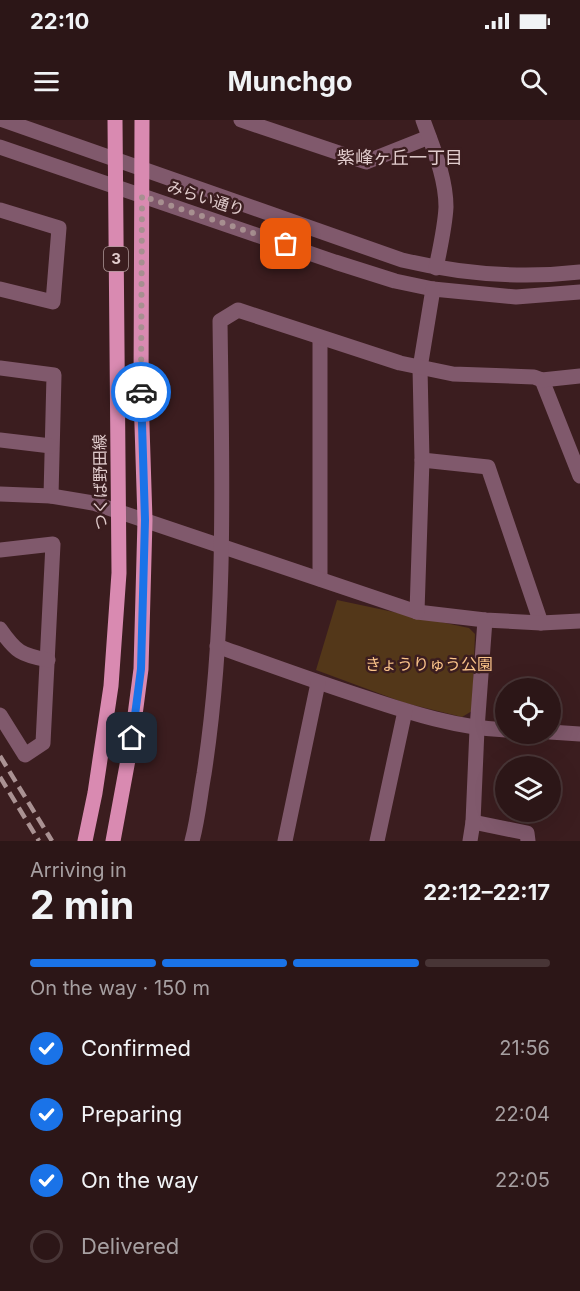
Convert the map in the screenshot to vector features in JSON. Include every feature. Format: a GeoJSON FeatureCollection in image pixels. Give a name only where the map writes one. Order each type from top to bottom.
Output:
{"type":"FeatureCollection","features":[{"type":"Feature","properties":{"kind":"main road","name":"つくば野田線"},"geometry":{"type":"LineString","coordinates":[[85,841],[95,793],[111,686],[118,573],[115,120]]}},
{"type":"Feature","properties":{"kind":"main road","name":"3"},"geometry":{"type":"LineString","coordinates":[[113,841],[132,738],[141,669],[145,520],[141,394],[142,120]]}},
{"type":"Feature","properties":{"kind":"street","name":"みらい通り"},"geometry":{"type":"LineString","coordinates":[[3,120],[402,260],[436,268],[519,276],[580,272]]}},
{"type":"Feature","properties":{"kind":"street"},"geometry":{"type":"LineString","coordinates":[[241,120],[366,162],[429,137]]}},
{"type":"Feature","properties":{"kind":"street"},"geometry":{"type":"LineString","coordinates":[[423,120],[442,176],[446,208],[436,268]]}},
{"type":"Feature","properties":{"kind":"street","name":"みらい通り"},"geometry":{"type":"LineString","coordinates":[[0,147],[395,281],[433,289],[516,297],[580,292]]}},
{"type":"Feature","properties":{"kind":"street"},"geometry":{"type":"LineString","coordinates":[[0,210],[59,228],[53,302],[0,289]]}},
{"type":"Feature","properties":{"kind":"street"},"geometry":{"type":"LineString","coordinates":[[417,612],[422,460],[420,368],[433,289]]}},
{"type":"Feature","properties":{"kind":"street"},"geometry":{"type":"LineString","coordinates":[[192,841],[210,732],[218,646],[222,546],[220,321],[238,310],[420,368],[453,374],[534,377],[542,380],[580,376]]}},
{"type":"Feature","properties":{"kind":"street"},"geometry":{"type":"LineString","coordinates":[[320,338],[320,579]]}},
{"type":"Feature","properties":{"kind":"street"},"geometry":{"type":"LineString","coordinates":[[0,368],[54,375],[51,496]]}},
{"type":"Feature","properties":{"kind":"street"},"geometry":{"type":"LineString","coordinates":[[542,380],[580,476]]}},
{"type":"Feature","properties":{"kind":"street"},"geometry":{"type":"LineString","coordinates":[[0,440],[51,446]]}},
{"type":"Feature","properties":{"kind":"street"},"geometry":{"type":"LineString","coordinates":[[422,460],[488,467],[541,623]]}},
{"type":"Feature","properties":{"kind":"street"},"geometry":{"type":"LineString","coordinates":[[0,494],[51,496],[93,503],[417,612],[485,620],[541,623],[580,621]]}},
{"type":"Feature","properties":{"kind":"street"},"geometry":{"type":"LineString","coordinates":[[0,550],[53,544],[43,743],[25,755],[0,715]]}},
{"type":"Feature","properties":{"kind":"street"},"geometry":{"type":"LineString","coordinates":[[471,841],[485,620]]}},
{"type":"Feature","properties":{"kind":"street"},"geometry":{"type":"LineString","coordinates":[[0,629],[10,643],[25,656],[48,660]]}},
{"type":"Feature","properties":{"kind":"street"},"geometry":{"type":"LineString","coordinates":[[218,646],[318,683],[405,711],[477,729],[495,730]]}},
{"type":"Feature","properties":{"kind":"street"},"geometry":{"type":"LineString","coordinates":[[285,841],[318,683]]}},
{"type":"Feature","properties":{"kind":"street"},"geometry":{"type":"LineString","coordinates":[[377,841],[405,711]]}},
{"type":"Feature","properties":{"kind":"street"},"geometry":{"type":"LineString","coordinates":[[561,733],[580,734]]}},
{"type":"Feature","properties":{"kind":"street"},"geometry":{"type":"LineString","coordinates":[[473,822],[527,833],[528,841]]}},
{"type":"Feature","properties":{"kind":"green space","name":"きょうりゅう公園"},"geometry":{"type":"Polygon","coordinates":[[[337,600],[469,628],[475,634],[472,711],[462,717],[405,703],[316,670],[337,600]]]}},
{"type":"Feature","properties":{"kind":"railway"},"geometry":{"type":"LineString","coordinates":[[0,756],[52,841]]}},
{"type":"Feature","properties":{"kind":"railway"},"geometry":{"type":"LineString","coordinates":[[0,777],[39,841]]}},
{"type":"Feature","properties":{"kind":"way so far"},"geometry":{"type":"LineString","coordinates":[[141,392],[142,196],[286,244]]}},
{"type":"Feature","properties":{"kind":"district","name":"紫峰ヶ丘一丁目"},"geometry":{"type":"Point","coordinates":[400,158]}},
{"type":"Feature","properties":{"kind":"route"},"geometry":{"type":"LineString","coordinates":[[132,738],[141,669],[145,520],[141,392]]}}]}
